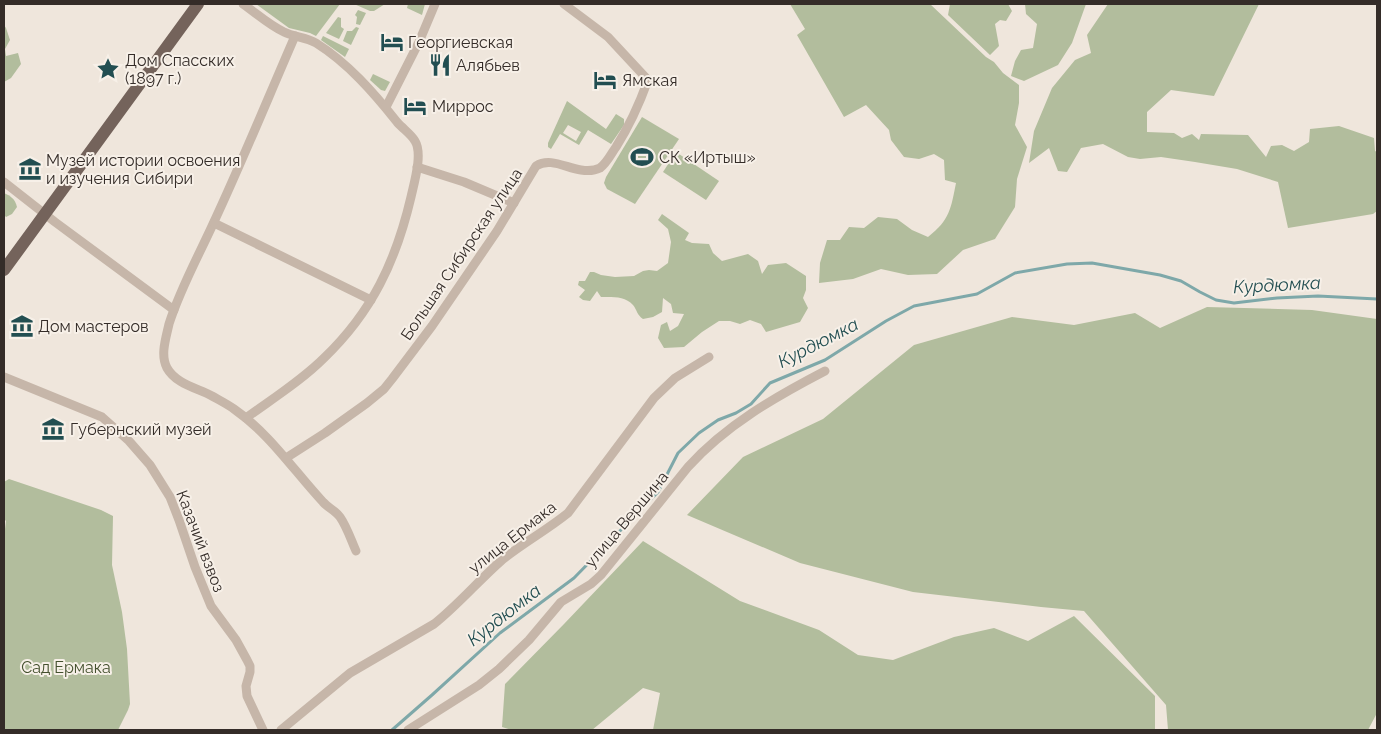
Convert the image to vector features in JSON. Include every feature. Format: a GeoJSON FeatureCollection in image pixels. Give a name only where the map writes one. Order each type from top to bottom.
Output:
{"type":"FeatureCollection","features":[{"type":"Feature","properties":{"kind":"main road"},"geometry":{"type":"LineString","coordinates":[[4,270],[198,4]]}},
{"type":"Feature","properties":{"kind":"street"},"geometry":{"type":"LineString","coordinates":[[243,4],[282,31],[310,40],[331,54],[386,107],[403,130],[415,140],[418,150],[417,167],[406,218],[396,250],[371,300],[344,338],[323,359],[246,418]]}},
{"type":"Feature","properties":{"kind":"street"},"geometry":{"type":"LineString","coordinates":[[386,107],[419,42],[435,4]]}},
{"type":"Feature","properties":{"kind":"street","name":"Большая Сибирская улица"},"geometry":{"type":"LineString","coordinates":[[286,458],[325,434],[376,396],[392,380],[432,326],[497,231],[536,166],[550,162],[586,170],[598,168],[606,162],[633,120],[648,80],[608,37],[564,4]]}},
{"type":"Feature","properties":{"kind":"street"},"geometry":{"type":"LineString","coordinates":[[295,36],[174,310],[166,337],[164,359],[172,375],[180,381],[224,402],[246,418],[286,458],[324,504],[338,514],[346,527],[356,551]]}},
{"type":"Feature","properties":{"kind":"street"},"geometry":{"type":"LineString","coordinates":[[417,167],[464,182],[514,203]]}},
{"type":"Feature","properties":{"kind":"street"},"geometry":{"type":"LineString","coordinates":[[4,182],[44,214],[174,310]]}},
{"type":"Feature","properties":{"kind":"street"},"geometry":{"type":"LineString","coordinates":[[214,223],[371,300]]}},
{"type":"Feature","properties":{"kind":"street","name":"улица Ермака"},"geometry":{"type":"LineString","coordinates":[[281,730],[350,673],[445,616],[502,560],[568,513],[654,398],[675,378],[709,356]]}},
{"type":"Feature","properties":{"kind":"street","name":"улица Вершина"},"geometry":{"type":"LineString","coordinates":[[408,730],[480,685],[530,640],[561,602],[601,575],[688,467],[717,439],[738,422],[779,395],[825,371]]}},
{"type":"Feature","properties":{"kind":"street","name":"Казачий взвоз"},"geometry":{"type":"LineString","coordinates":[[4,377],[102,417],[129,441],[150,464],[170,497],[211,606],[236,640],[250,666],[246,686],[247,696],[263,730]]}},
{"type":"Feature","properties":{"kind":"green space"},"geometry":{"type":"Polygon","coordinates":[[[256,4],[340,4],[316,36],[289,28],[256,4]]]}},
{"type":"Feature","properties":{"kind":"green space"},"geometry":{"type":"Polygon","coordinates":[[[354,4],[385,4],[374,11],[370,11],[354,4]]]}},
{"type":"Feature","properties":{"kind":"green space"},"geometry":{"type":"Polygon","coordinates":[[[408,4],[425,4],[422,15],[407,8],[408,4]]]}},
{"type":"Feature","properties":{"kind":"green space"},"geometry":{"type":"Polygon","coordinates":[[[790,4],[930,4],[986,57],[994,62],[1003,73],[1019,85],[1019,103],[1015,125],[1027,147],[1017,179],[1015,207],[995,239],[963,250],[937,274],[908,275],[881,269],[853,279],[819,283],[820,263],[827,240],[840,240],[849,227],[864,228],[878,217],[897,219],[912,230],[928,237],[945,219],[953,200],[956,183],[945,180],[944,160],[934,154],[919,159],[904,157],[891,140],[889,130],[866,105],[844,117],[797,35],[805,29],[790,4]]]}},
{"type":"Feature","properties":{"kind":"green space"},"geometry":{"type":"Polygon","coordinates":[[[950,4],[1008,4],[1012,11],[1006,21],[1000,20],[995,24],[999,46],[990,55],[948,15],[950,4]]]}},
{"type":"Feature","properties":{"kind":"green space"},"geometry":{"type":"Polygon","coordinates":[[[1025,4],[1086,4],[1072,43],[1058,65],[1024,81],[1011,76],[1015,61],[1021,50],[1033,48],[1037,24],[1026,14],[1025,4]]]}},
{"type":"Feature","properties":{"kind":"green space"},"geometry":{"type":"Polygon","coordinates":[[[1108,4],[1259,4],[1214,96],[1171,90],[1147,112],[1147,132],[1174,133],[1182,138],[1192,134],[1199,140],[1201,134],[1248,135],[1266,157],[1271,146],[1282,145],[1294,151],[1309,142],[1310,129],[1339,126],[1374,138],[1375,151],[1377,152],[1377,211],[1373,214],[1288,228],[1278,182],[1237,169],[1161,157],[1140,159],[1128,157],[1103,144],[1081,148],[1067,172],[1058,171],[1049,148],[1029,163],[1034,131],[1052,88],[1075,60],[1091,53],[1087,35],[1108,4]]]}},
{"type":"Feature","properties":{"kind":"green space"},"geometry":{"type":"Polygon","coordinates":[[[358,10],[366,13],[360,25],[356,24],[357,17],[355,15],[358,10]]]}},
{"type":"Feature","properties":{"kind":"green space"},"geometry":{"type":"Polygon","coordinates":[[[338,17],[341,18],[341,27],[344,29],[339,39],[326,33],[338,17]]]}},
{"type":"Feature","properties":{"kind":"green space"},"geometry":{"type":"Polygon","coordinates":[[[4,25],[10,40],[5,49],[6,56],[18,53],[21,64],[11,78],[4,82],[4,25]]]}},
{"type":"Feature","properties":{"kind":"green space"},"geometry":{"type":"Polygon","coordinates":[[[356,27],[359,28],[351,45],[343,41],[347,31],[352,31],[356,27]]]}},
{"type":"Feature","properties":{"kind":"green space"},"geometry":{"type":"Polygon","coordinates":[[[323,36],[349,49],[345,57],[321,40],[323,36]]]}},
{"type":"Feature","properties":{"kind":"green space"},"geometry":{"type":"Polygon","coordinates":[[[373,74],[390,82],[385,91],[381,90],[370,80],[373,74]]]}},
{"type":"Feature","properties":{"kind":"green space"},"geometry":{"type":"Polygon","coordinates":[[[567,101],[606,129],[616,114],[624,119],[624,125],[611,144],[588,130],[579,145],[560,134],[551,149],[548,147],[548,143],[567,101]],[[568,125],[563,133],[576,141],[581,132],[568,125]]]}},
{"type":"Feature","properties":{"kind":"green space","name":"СК «Иртыш»"},"geometry":{"type":"Polygon","coordinates":[[[642,117],[679,139],[635,204],[607,189],[604,183],[642,117]]]}},
{"type":"Feature","properties":{"kind":"green space"},"geometry":{"type":"Polygon","coordinates":[[[676,152],[719,181],[706,200],[663,172],[676,152]]]}},
{"type":"Feature","properties":{"kind":"green space"},"geometry":{"type":"Polygon","coordinates":[[[4,193],[12,198],[17,207],[12,214],[6,217],[4,215],[4,193]]]}},
{"type":"Feature","properties":{"kind":"green space"},"geometry":{"type":"Polygon","coordinates":[[[662,214],[689,233],[685,240],[692,243],[709,244],[713,253],[722,261],[748,254],[758,261],[762,274],[768,265],[786,263],[806,276],[806,290],[803,298],[808,308],[800,322],[766,332],[761,324],[750,320],[740,324],[730,321],[719,321],[684,347],[664,348],[658,338],[661,325],[667,322],[670,331],[678,326],[684,314],[673,313],[671,304],[663,298],[662,312],[653,317],[643,319],[630,302],[623,299],[601,297],[597,291],[590,301],[579,297],[585,290],[578,285],[579,281],[585,281],[590,272],[615,277],[634,276],[643,271],[657,271],[668,263],[671,242],[668,229],[658,220],[662,214]]]}},
{"type":"Feature","properties":{"kind":"green space"},"geometry":{"type":"Polygon","coordinates":[[[1207,307],[1312,310],[1377,319],[1377,713],[1368,730],[1168,730],[1166,705],[1084,611],[913,592],[800,563],[687,515],[743,457],[823,419],[914,345],[1012,317],[1074,325],[1135,313],[1160,328],[1207,307]]]}},
{"type":"Feature","properties":{"kind":"green space","name":"Сад Ермака"},"geometry":{"type":"Polygon","coordinates":[[[9,479],[101,510],[113,516],[112,565],[122,612],[127,649],[130,704],[118,730],[4,730],[4,537],[6,521],[4,519],[4,482],[9,479]]]}},
{"type":"Feature","properties":{"kind":"green space"},"geometry":{"type":"Polygon","coordinates":[[[643,541],[740,601],[819,630],[858,655],[893,660],[954,637],[994,628],[1028,641],[1074,616],[1155,696],[1155,730],[653,730],[660,693],[643,688],[592,730],[512,730],[502,727],[505,684],[643,541]]]}},
{"type":"Feature","properties":{"kind":"waterway","name":"Курдюмка"},"geometry":{"type":"LineString","coordinates":[[392,730],[500,633],[574,578],[658,492],[678,453],[699,433],[718,420],[736,413],[751,404],[770,383],[825,360],[886,321],[914,306],[977,294],[1015,273],[1067,264],[1092,263],[1160,275],[1181,281],[1216,300],[1234,303],[1318,296],[1377,299]]}},
{"type":"Feature","properties":{"kind":"place","name":"Георгиевская"},"geometry":{"type":"Point","coordinates":[392,42]}},
{"type":"Feature","properties":{"kind":"place","name":"Алябьев"},"geometry":{"type":"Point","coordinates":[440,65]}},
{"type":"Feature","properties":{"kind":"place","name":"Дом Спасских (1897 г.)"},"geometry":{"type":"Point","coordinates":[108,69]}},
{"type":"Feature","properties":{"kind":"place","name":"Ямская"},"geometry":{"type":"Point","coordinates":[605,80]}},
{"type":"Feature","properties":{"kind":"place","name":"Миррос"},"geometry":{"type":"Point","coordinates":[415,106]}},
{"type":"Feature","properties":{"kind":"place","name":"СК «Иртыш»"},"geometry":{"type":"Point","coordinates":[642,157]}},
{"type":"Feature","properties":{"kind":"place","name":"Музей истории освоения и изучения Сибири"},"geometry":{"type":"Point","coordinates":[30,169]}},
{"type":"Feature","properties":{"kind":"place","name":"Дом мастеров"},"geometry":{"type":"Point","coordinates":[22,326]}},
{"type":"Feature","properties":{"kind":"place","name":"Губернский музей"},"geometry":{"type":"Point","coordinates":[53,429]}}]}
